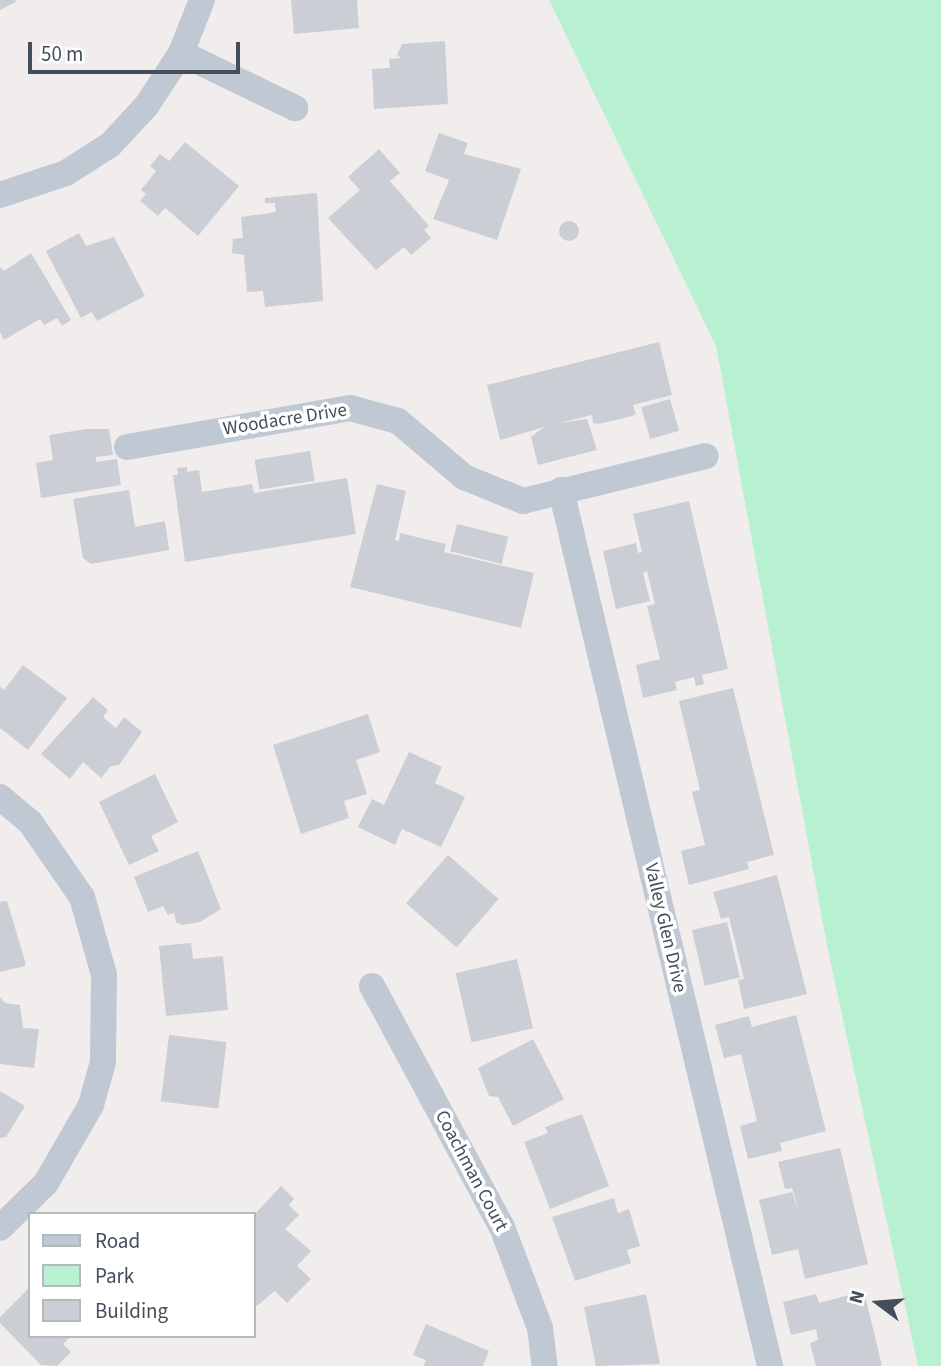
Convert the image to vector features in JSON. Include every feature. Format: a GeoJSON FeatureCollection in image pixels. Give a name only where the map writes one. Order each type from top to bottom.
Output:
{"type":"FeatureCollection","features":[{"type":"Feature","properties":{"kind":"street"},"geometry":{"type":"LineString","coordinates":[[0,195],[66,173],[110,145],[147,105],[181,53],[202,0]]}},
{"type":"Feature","properties":{"kind":"street"},"geometry":{"type":"LineString","coordinates":[[181,53],[295,108]]}},
{"type":"Feature","properties":{"kind":"street","name":"Woodacre Drive"},"geometry":{"type":"LineString","coordinates":[[127,447],[350,408],[398,421],[464,477],[523,501],[706,456]]}},
{"type":"Feature","properties":{"kind":"street","name":"Valley Glen Drive"},"geometry":{"type":"LineString","coordinates":[[561,490],[769,1366]]}},
{"type":"Feature","properties":{"kind":"street"},"geometry":{"type":"LineString","coordinates":[[0,797],[30,822],[82,897],[104,975],[103,1062],[91,1105],[46,1184],[0,1228]]}},
{"type":"Feature","properties":{"kind":"street","name":"Coachman Court"},"geometry":{"type":"LineString","coordinates":[[372,986],[502,1227],[540,1328],[545,1366]]}},
{"type":"Feature","properties":{"kind":"green space"},"geometry":{"type":"Polygon","coordinates":[[[549,0],[941,0],[941,1366],[918,1366],[828,950],[716,346],[549,0]]]}},
{"type":"Feature","properties":{"kind":"building"},"geometry":{"type":"Polygon","coordinates":[[[0,0],[15,0],[16,2],[0,10],[0,0]]]}},
{"type":"Feature","properties":{"kind":"building"},"geometry":{"type":"Polygon","coordinates":[[[291,0],[357,0],[359,28],[294,34],[291,0]]]}},
{"type":"Feature","properties":{"kind":"building"},"geometry":{"type":"Polygon","coordinates":[[[445,41],[448,104],[374,109],[372,69],[390,68],[389,59],[401,58],[397,55],[402,44],[445,41]]]}},
{"type":"Feature","properties":{"kind":"building"},"geometry":{"type":"Polygon","coordinates":[[[439,133],[468,143],[464,154],[521,169],[497,240],[433,219],[449,180],[425,171],[439,133]]]}},
{"type":"Feature","properties":{"kind":"building"},"geometry":{"type":"Polygon","coordinates":[[[185,142],[239,186],[198,236],[165,208],[158,216],[140,201],[146,194],[141,190],[156,171],[150,166],[160,154],[169,161],[185,142]]]}},
{"type":"Feature","properties":{"kind":"building"},"geometry":{"type":"Polygon","coordinates":[[[379,149],[400,173],[390,181],[429,226],[424,230],[431,238],[411,255],[404,247],[376,270],[328,218],[360,190],[348,177],[379,149]]]}},
{"type":"Feature","properties":{"kind":"building"},"geometry":{"type":"Polygon","coordinates":[[[317,193],[323,301],[265,307],[263,291],[247,292],[244,255],[232,253],[233,239],[243,238],[241,217],[276,212],[275,203],[265,203],[265,198],[317,193]]]}},
{"type":"Feature","properties":{"kind":"building"},"geometry":{"type":"Polygon","coordinates":[[[569,221],[576,224],[579,231],[576,238],[569,241],[562,238],[559,231],[562,224],[569,221]]]}},
{"type":"Feature","properties":{"kind":"building"},"geometry":{"type":"Polygon","coordinates":[[[79,233],[86,246],[114,237],[145,296],[97,321],[92,312],[81,318],[46,251],[79,233]]]}},
{"type":"Feature","properties":{"kind":"building"},"geometry":{"type":"Polygon","coordinates":[[[31,253],[71,320],[62,326],[57,318],[44,325],[40,319],[4,340],[0,332],[0,267],[4,271],[31,253]]]}},
{"type":"Feature","properties":{"kind":"building"},"geometry":{"type":"Polygon","coordinates":[[[659,342],[672,395],[633,405],[636,414],[632,416],[599,424],[593,423],[592,415],[559,423],[587,419],[597,450],[538,465],[531,437],[544,427],[500,440],[487,385],[659,342]]]}},
{"type":"Feature","properties":{"kind":"building"},"geometry":{"type":"Polygon","coordinates":[[[670,399],[679,431],[650,439],[641,407],[670,399]]]}},
{"type":"Feature","properties":{"kind":"building"},"geometry":{"type":"Polygon","coordinates":[[[87,429],[109,429],[113,455],[96,457],[96,462],[117,459],[121,485],[41,498],[36,463],[53,460],[49,435],[87,429]]]}},
{"type":"Feature","properties":{"kind":"building"},"geometry":{"type":"Polygon","coordinates":[[[310,451],[315,481],[259,489],[255,460],[310,451]]]}},
{"type":"Feature","properties":{"kind":"building"},"geometry":{"type":"Polygon","coordinates":[[[187,467],[187,472],[199,470],[202,492],[252,484],[254,493],[347,478],[356,534],[185,562],[173,475],[178,475],[177,468],[187,467]]]}},
{"type":"Feature","properties":{"kind":"building"},"geometry":{"type":"Polygon","coordinates":[[[377,484],[406,491],[395,540],[399,541],[400,533],[446,544],[444,552],[534,573],[521,628],[350,587],[377,484]]]}},
{"type":"Feature","properties":{"kind":"building"},"geometry":{"type":"Polygon","coordinates":[[[129,490],[135,527],[165,521],[169,550],[91,564],[83,558],[73,499],[129,490]]]}},
{"type":"Feature","properties":{"kind":"building"},"geometry":{"type":"Polygon","coordinates":[[[689,501],[728,669],[702,675],[704,684],[696,686],[694,677],[675,682],[677,690],[643,698],[636,665],[660,659],[647,606],[655,604],[647,571],[643,573],[650,601],[616,609],[603,551],[636,543],[638,553],[642,552],[633,514],[689,501]]]}},
{"type":"Feature","properties":{"kind":"building"},"geometry":{"type":"Polygon","coordinates":[[[457,524],[508,537],[502,564],[450,551],[457,524]]]}},
{"type":"Feature","properties":{"kind":"building"},"geometry":{"type":"Polygon","coordinates":[[[23,665],[67,698],[28,750],[0,728],[0,687],[4,690],[23,665]]]}},
{"type":"Feature","properties":{"kind":"building"},"geometry":{"type":"Polygon","coordinates":[[[733,688],[774,855],[747,862],[749,869],[689,885],[681,851],[705,845],[692,792],[700,790],[679,701],[733,688]]]}},
{"type":"Feature","properties":{"kind":"building"},"geometry":{"type":"Polygon","coordinates":[[[93,697],[108,710],[103,717],[116,728],[124,717],[142,732],[119,765],[111,766],[101,778],[83,762],[70,779],[41,754],[93,697]]]}},
{"type":"Feature","properties":{"kind":"building"},"geometry":{"type":"Polygon","coordinates":[[[368,714],[380,752],[356,760],[367,794],[344,801],[349,818],[301,834],[273,745],[368,714]]]}},
{"type":"Feature","properties":{"kind":"building"},"geometry":{"type":"Polygon","coordinates":[[[409,752],[442,767],[435,783],[465,797],[441,847],[402,829],[395,845],[358,827],[372,799],[384,805],[409,752]]]}},
{"type":"Feature","properties":{"kind":"building"},"geometry":{"type":"Polygon","coordinates":[[[155,774],[178,822],[151,836],[159,851],[129,865],[99,802],[155,774]]]}},
{"type":"Feature","properties":{"kind":"building"},"geometry":{"type":"Polygon","coordinates":[[[198,851],[221,909],[200,922],[182,925],[176,922],[174,913],[168,915],[163,906],[148,912],[134,877],[198,851]]]}},
{"type":"Feature","properties":{"kind":"building"},"geometry":{"type":"Polygon","coordinates":[[[448,855],[499,899],[457,947],[406,903],[448,855]]]}},
{"type":"Feature","properties":{"kind":"building"},"geometry":{"type":"Polygon","coordinates":[[[777,875],[807,994],[744,1009],[738,980],[744,979],[729,917],[721,919],[713,892],[777,875]]]}},
{"type":"Feature","properties":{"kind":"building"},"geometry":{"type":"Polygon","coordinates":[[[7,901],[25,966],[0,972],[0,902],[7,901]]]}},
{"type":"Feature","properties":{"kind":"building"},"geometry":{"type":"Polygon","coordinates":[[[727,922],[740,978],[705,986],[692,930],[727,922]]]}},
{"type":"Feature","properties":{"kind":"building"},"geometry":{"type":"Polygon","coordinates":[[[191,943],[193,959],[223,956],[228,1010],[166,1016],[159,946],[191,943]]]}},
{"type":"Feature","properties":{"kind":"building"},"geometry":{"type":"Polygon","coordinates":[[[517,959],[533,1028],[472,1042],[456,973],[517,959]]]}},
{"type":"Feature","properties":{"kind":"building"},"geometry":{"type":"Polygon","coordinates":[[[0,997],[5,1003],[20,1005],[23,1028],[39,1029],[34,1068],[0,1064],[0,997]]]}},
{"type":"Feature","properties":{"kind":"building"},"geometry":{"type":"Polygon","coordinates":[[[796,1015],[826,1131],[780,1143],[782,1151],[748,1159],[740,1126],[757,1121],[741,1054],[724,1058],[715,1025],[749,1016],[752,1027],[796,1015]]]}},
{"type":"Feature","properties":{"kind":"building"},"geometry":{"type":"Polygon","coordinates":[[[169,1035],[227,1042],[218,1109],[161,1102],[169,1035]]]}},
{"type":"Feature","properties":{"kind":"building"},"geometry":{"type":"Polygon","coordinates":[[[533,1039],[564,1099],[513,1126],[498,1097],[489,1096],[478,1068],[533,1039]]]}},
{"type":"Feature","properties":{"kind":"building"},"geometry":{"type":"Polygon","coordinates":[[[0,1091],[25,1106],[6,1137],[0,1138],[0,1091]]]}},
{"type":"Feature","properties":{"kind":"building"},"geometry":{"type":"Polygon","coordinates":[[[582,1114],[609,1186],[550,1209],[524,1142],[548,1133],[545,1127],[582,1114]]]}},
{"type":"Feature","properties":{"kind":"building"},"geometry":{"type":"Polygon","coordinates":[[[840,1148],[868,1264],[805,1279],[798,1249],[772,1255],[759,1200],[792,1192],[800,1214],[792,1188],[785,1189],[778,1162],[840,1148]]]}},
{"type":"Feature","properties":{"kind":"building"},"geometry":{"type":"Polygon","coordinates":[[[281,1186],[294,1199],[289,1205],[299,1215],[285,1229],[311,1251],[297,1266],[311,1279],[287,1303],[275,1291],[256,1306],[256,1213],[281,1186]]]}},
{"type":"Feature","properties":{"kind":"building"},"geometry":{"type":"Polygon","coordinates":[[[614,1198],[618,1213],[629,1209],[640,1246],[627,1250],[631,1263],[575,1281],[552,1217],[614,1198]]]}},
{"type":"Feature","properties":{"kind":"building"},"geometry":{"type":"Polygon","coordinates":[[[28,1289],[28,1338],[69,1338],[63,1344],[71,1352],[57,1366],[41,1365],[0,1323],[0,1317],[28,1289]]]}},
{"type":"Feature","properties":{"kind":"building"},"geometry":{"type":"Polygon","coordinates":[[[864,1291],[882,1366],[816,1366],[810,1343],[818,1340],[816,1329],[791,1335],[783,1302],[816,1294],[819,1303],[864,1291]]]}},
{"type":"Feature","properties":{"kind":"building"},"geometry":{"type":"Polygon","coordinates":[[[646,1294],[660,1364],[596,1366],[584,1307],[646,1294]]]}},
{"type":"Feature","properties":{"kind":"building"},"geometry":{"type":"Polygon","coordinates":[[[426,1324],[489,1351],[483,1366],[423,1366],[426,1360],[413,1355],[426,1324]]]}}]}
